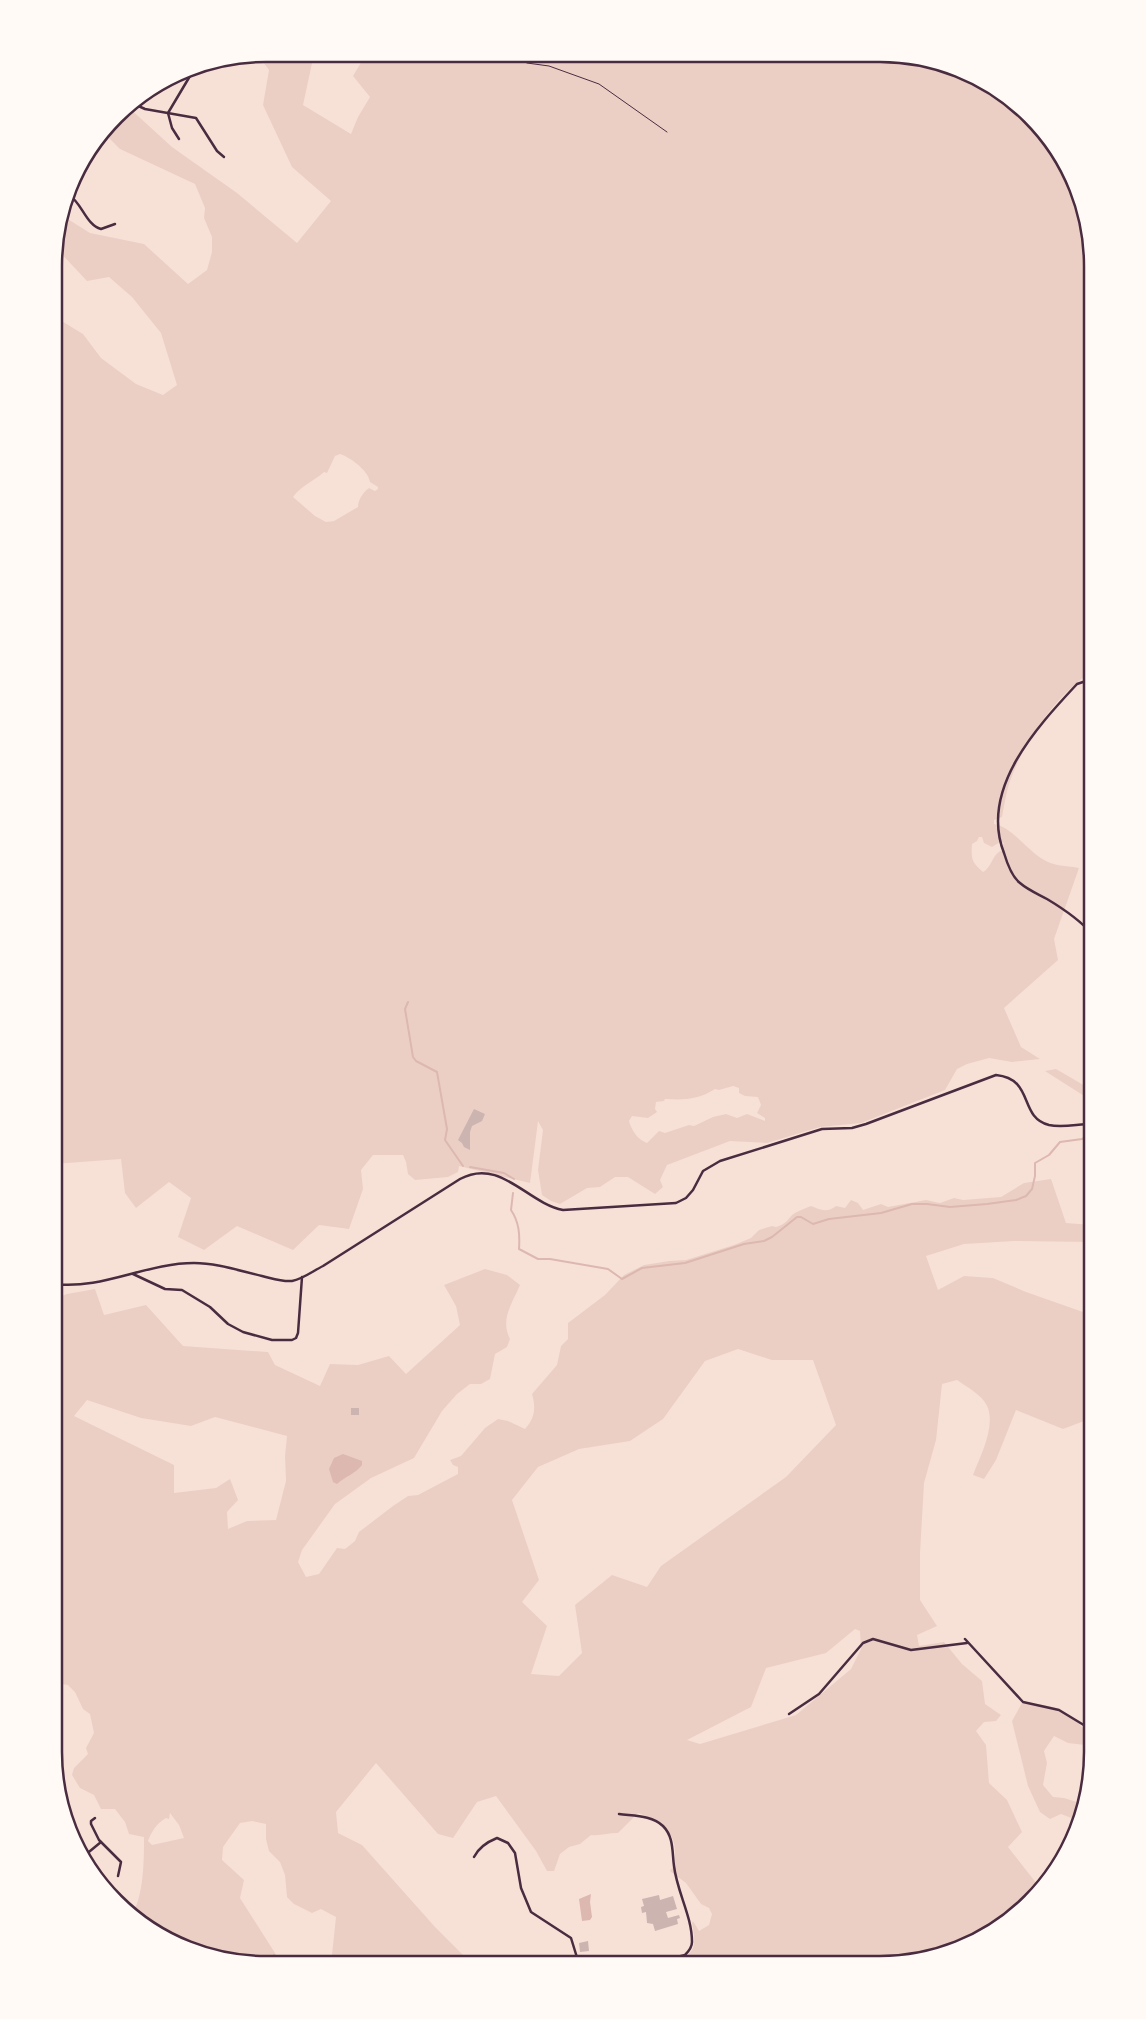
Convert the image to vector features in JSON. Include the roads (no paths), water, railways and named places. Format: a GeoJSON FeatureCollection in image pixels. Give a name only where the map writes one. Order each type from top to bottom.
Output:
{"type":"FeatureCollection","features":[{"type":"Feature","properties":{"kind":"street"},"geometry":{"type":"LineString","coordinates":[[179,139],[172,128],[168,114],[189,78]]}},
{"type":"Feature","properties":{"kind":"street"},"geometry":{"type":"LineString","coordinates":[[140,107],[168,114],[196,118],[217,151],[224,157]]}},
{"type":"Feature","properties":{"kind":"street"},"geometry":{"type":"LineString","coordinates":[[74,199],[94,226],[102,229],[115,224]]}},
{"type":"Feature","properties":{"kind":"street"},"geometry":{"type":"LineString","coordinates":[[1084,683],[1077,684],[1032,737],[1014,764],[1006,780],[998,823],[1001,846],[1019,883],[1052,902],[1084,928]]}},
{"type":"Feature","properties":{"kind":"street"},"geometry":{"type":"LineString","coordinates":[[62,1285],[88,1284],[174,1265],[194,1263],[221,1266],[291,1281],[302,1277],[468,1175],[485,1172],[496,1174],[520,1187],[546,1205],[563,1210],[676,1203],[686,1198],[693,1190],[703,1171],[720,1162],[822,1129],[852,1128],[866,1124],[996,1075],[1006,1076],[1017,1083],[1033,1115],[1039,1121],[1056,1126],[1084,1124]]}},
{"type":"Feature","properties":{"kind":"street"},"geometry":{"type":"LineString","coordinates":[[133,1274],[165,1290],[182,1290],[210,1307],[228,1324],[243,1332],[272,1340],[292,1340],[296,1338],[302,1277]]}},
{"type":"Feature","properties":{"kind":"street"},"geometry":{"type":"LineString","coordinates":[[789,1714],[819,1694],[863,1643],[873,1639],[910,1650],[966,1641],[1023,1702],[1059,1710],[1084,1725]]}},
{"type":"Feature","properties":{"kind":"street"},"geometry":{"type":"LineString","coordinates":[[619,1814],[646,1817],[658,1822],[669,1835],[677,1882],[692,1944],[686,1955],[682,1956]]}},
{"type":"Feature","properties":{"kind":"street"},"geometry":{"type":"LineString","coordinates":[[96,1818],[90,1824],[101,1842],[121,1862],[118,1876]]}},
{"type":"Feature","properties":{"kind":"street"},"geometry":{"type":"LineString","coordinates":[[474,1857],[481,1846],[497,1838],[508,1843],[515,1852],[521,1888],[531,1912],[571,1938],[577,1956]]}},
{"type":"Feature","properties":{"kind":"street"},"geometry":{"type":"LineString","coordinates":[[89,1852],[101,1842]]}},
{"type":"Feature","properties":{"kind":"waterway"},"geometry":{"type":"LineString","coordinates":[[408,1002],[405,1009],[413,1057],[416,1061],[437,1072],[447,1129],[445,1140],[463,1166]]}},
{"type":"Feature","properties":{"kind":"waterway"},"geometry":{"type":"LineString","coordinates":[[513,1193],[511,1210],[518,1228],[519,1249],[538,1259],[550,1259],[608,1269],[622,1279],[642,1268],[685,1263],[744,1244],[764,1241],[797,1217],[801,1217],[813,1224],[829,1219],[881,1213],[912,1204],[950,1207],[1016,1200],[1026,1196],[1032,1189],[1035,1163],[1049,1155],[1060,1142],[1084,1138]]}},
{"type":"Feature","properties":{"kind":"waterway"},"geometry":{"type":"LineString","coordinates":[[470,1167],[504,1173],[514,1179]]}}]}
